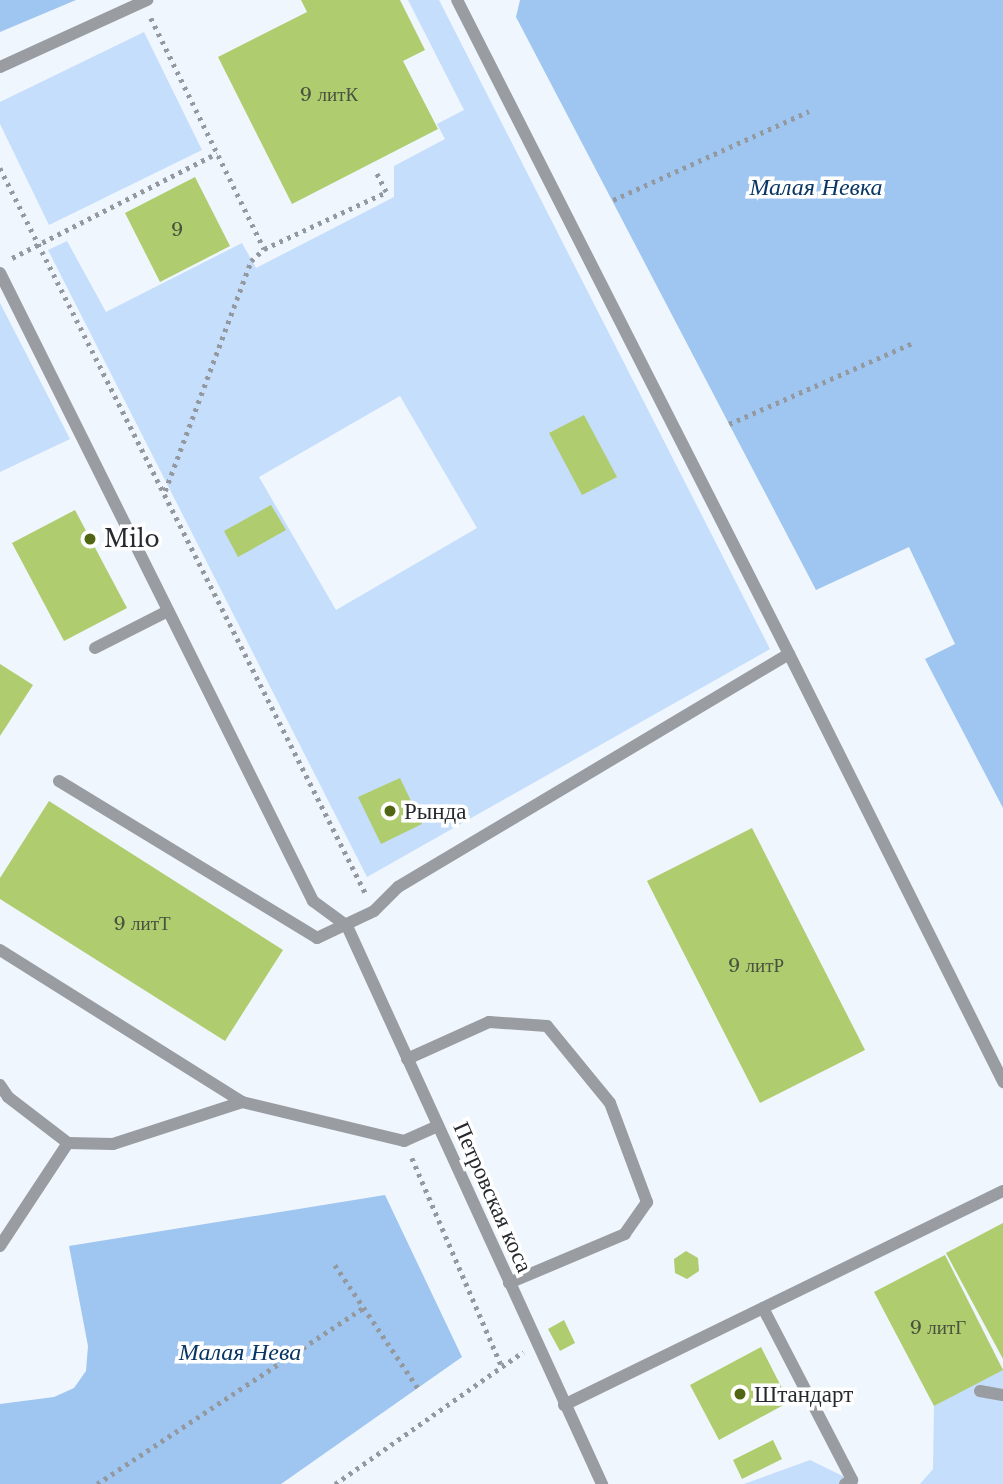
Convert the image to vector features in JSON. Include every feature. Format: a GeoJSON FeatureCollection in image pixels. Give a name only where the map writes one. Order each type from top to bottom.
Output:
{"type":"FeatureCollection","features":[{"type":"Feature","properties":{"kind":"lane"},"geometry":{"type":"LineString","coordinates":[[457,0],[1003,1082]]}},
{"type":"Feature","properties":{"kind":"lane"},"geometry":{"type":"LineString","coordinates":[[0,67],[145,1]]}},
{"type":"Feature","properties":{"kind":"lane"},"geometry":{"type":"LineString","coordinates":[[0,273],[313,901],[346,926]]}},
{"type":"Feature","properties":{"kind":"lane"},"geometry":{"type":"LineString","coordinates":[[95,648],[168,611]]}},
{"type":"Feature","properties":{"kind":"lane"},"geometry":{"type":"LineString","coordinates":[[60,781],[317,938],[374,911],[398,887],[789,654]]}},
{"type":"Feature","properties":{"kind":"lane","name":"Петровская коса"},"geometry":{"type":"LineString","coordinates":[[346,926],[602,1484]]}},
{"type":"Feature","properties":{"kind":"lane"},"geometry":{"type":"LineString","coordinates":[[1,954],[242,1101],[404,1141],[438,1126]]}},
{"type":"Feature","properties":{"kind":"lane"},"geometry":{"type":"LineString","coordinates":[[407,1059],[489,1022],[547,1026],[610,1103],[647,1202],[625,1234],[509,1283]]}},
{"type":"Feature","properties":{"kind":"lane"},"geometry":{"type":"LineString","coordinates":[[0,1086],[8,1097],[68,1143],[113,1144],[242,1101]]}},
{"type":"Feature","properties":{"kind":"lane"},"geometry":{"type":"LineString","coordinates":[[0,1246],[68,1143]]}},
{"type":"Feature","properties":{"kind":"lane"},"geometry":{"type":"LineString","coordinates":[[564,1405],[1003,1191]]}},
{"type":"Feature","properties":{"kind":"lane"},"geometry":{"type":"LineString","coordinates":[[763,1308],[852,1480],[845,1484]]}},
{"type":"Feature","properties":{"kind":"lane"},"geometry":{"type":"LineString","coordinates":[[980,1391],[1003,1395]]}},
{"type":"Feature","properties":{"kind":"path"},"geometry":{"type":"LineString","coordinates":[[145,1],[264,249]]}},
{"type":"Feature","properties":{"kind":"path"},"geometry":{"type":"LineString","coordinates":[[613,200],[810,111]]}},
{"type":"Feature","properties":{"kind":"path"},"geometry":{"type":"LineString","coordinates":[[10,260],[217,153]]}},
{"type":"Feature","properties":{"kind":"path"},"geometry":{"type":"LineString","coordinates":[[0,168],[374,911]]}},
{"type":"Feature","properties":{"kind":"path"},"geometry":{"type":"LineString","coordinates":[[165,492],[251,261],[264,249],[386,192],[376,172]]}},
{"type":"Feature","properties":{"kind":"path"},"geometry":{"type":"LineString","coordinates":[[729,424],[915,342]]}},
{"type":"Feature","properties":{"kind":"path"},"geometry":{"type":"LineString","coordinates":[[404,1141],[502,1367]]}},
{"type":"Feature","properties":{"kind":"path"},"geometry":{"type":"LineString","coordinates":[[335,1265],[418,1388]]}},
{"type":"Feature","properties":{"kind":"path"},"geometry":{"type":"LineString","coordinates":[[97,1484],[364,1307]]}},
{"type":"Feature","properties":{"kind":"path"},"geometry":{"type":"LineString","coordinates":[[335,1484],[536,1344]]}},
{"type":"Feature","properties":{"kind":"shaded area"},"geometry":{"type":"Polygon","coordinates":[[[408,0],[439,0],[770,649],[367,877],[48,250],[67,241],[106,312],[242,243],[256,268],[394,197],[394,166],[445,139],[437,124],[464,110],[408,0]],[[400,396],[259,477],[336,610],[477,528],[400,396]]]}},
{"type":"Feature","properties":{"kind":"shaded area"},"geometry":{"type":"Polygon","coordinates":[[[144,32],[202,150],[49,225],[0,124],[0,102],[144,32]]]}},
{"type":"Feature","properties":{"kind":"shaded area"},"geometry":{"type":"Polygon","coordinates":[[[0,303],[70,439],[0,472],[0,303]]]}},
{"type":"Feature","properties":{"kind":"shaded area"},"geometry":{"type":"Polygon","coordinates":[[[1003,1368],[1003,1484],[920,1484],[933,1469],[934,1406],[1003,1368]]]}},
{"type":"Feature","properties":{"kind":"shaded area"},"geometry":{"type":"Polygon","coordinates":[[[810,1460],[859,1484],[744,1484],[810,1460]]]}},
{"type":"Feature","properties":{"kind":"water"},"geometry":{"type":"Polygon","coordinates":[[[0,0],[76,0],[0,32],[0,0]]]}},
{"type":"Feature","properties":{"kind":"water","name":"Малая Невка"},"geometry":{"type":"Polygon","coordinates":[[[520,0],[1003,0],[1003,808],[925,659],[955,644],[909,547],[816,590],[516,17],[520,0]]]}},
{"type":"Feature","properties":{"kind":"water","name":"Малая Нева"},"geometry":{"type":"Polygon","coordinates":[[[385,1195],[462,1357],[281,1484],[0,1484],[0,1404],[54,1397],[74,1388],[86,1371],[88,1346],[69,1246],[385,1195]]]}},
{"type":"Feature","properties":{"kind":"building"},"geometry":{"type":"Polygon","coordinates":[[[301,0],[400,0],[425,50],[403,61],[438,129],[292,204],[218,57],[307,12],[301,0]]]}},
{"type":"Feature","properties":{"kind":"building"},"geometry":{"type":"Polygon","coordinates":[[[195,177],[230,246],[160,282],[125,213],[195,177]]]}},
{"type":"Feature","properties":{"kind":"building"},"geometry":{"type":"Polygon","coordinates":[[[584,415],[617,477],[582,495],[549,433],[584,415]]]}},
{"type":"Feature","properties":{"kind":"building"},"geometry":{"type":"Polygon","coordinates":[[[271,505],[286,530],[238,557],[224,531],[271,505]]]}},
{"type":"Feature","properties":{"kind":"building"},"geometry":{"type":"Polygon","coordinates":[[[75,510],[127,608],[64,641],[12,543],[75,510]]]}},
{"type":"Feature","properties":{"kind":"building"},"geometry":{"type":"Polygon","coordinates":[[[0,664],[33,685],[0,736],[0,664]]]}},
{"type":"Feature","properties":{"kind":"building","name":"Рында"},"geometry":{"type":"Polygon","coordinates":[[[400,778],[422,824],[381,844],[358,797],[400,778]]]}},
{"type":"Feature","properties":{"kind":"building"},"geometry":{"type":"Polygon","coordinates":[[[49,801],[283,950],[225,1041],[0,899],[0,878],[49,801]]]}},
{"type":"Feature","properties":{"kind":"building"},"geometry":{"type":"Polygon","coordinates":[[[752,828],[865,1050],[760,1103],[647,881],[752,828]]]}},
{"type":"Feature","properties":{"kind":"building"},"geometry":{"type":"Polygon","coordinates":[[[1003,1223],[1003,1359],[946,1253],[1003,1223]]]}},
{"type":"Feature","properties":{"kind":"building"},"geometry":{"type":"Polygon","coordinates":[[[686,1251],[698,1258],[699,1271],[687,1279],[675,1273],[674,1259],[686,1251]]]}},
{"type":"Feature","properties":{"kind":"building"},"geometry":{"type":"Polygon","coordinates":[[[945,1255],[1003,1370],[934,1406],[874,1292],[945,1255]]]}},
{"type":"Feature","properties":{"kind":"building"},"geometry":{"type":"Polygon","coordinates":[[[564,1320],[575,1343],[560,1351],[548,1329],[564,1320]]]}},
{"type":"Feature","properties":{"kind":"building","name":"Штандарт"},"geometry":{"type":"Polygon","coordinates":[[[761,1347],[789,1402],[719,1440],[690,1385],[761,1347]]]}},
{"type":"Feature","properties":{"kind":"building"},"geometry":{"type":"Polygon","coordinates":[[[773,1440],[782,1459],[742,1479],[733,1460],[773,1440]]]}},
{"type":"Feature","properties":{"kind":"place","name":"Milo"},"geometry":{"type":"Point","coordinates":[90,539]}},
{"type":"Feature","properties":{"kind":"place","name":"Рында"},"geometry":{"type":"Point","coordinates":[390,811]}},
{"type":"Feature","properties":{"kind":"place","name":"Штандарт"},"geometry":{"type":"Point","coordinates":[740,1394]}}]}
